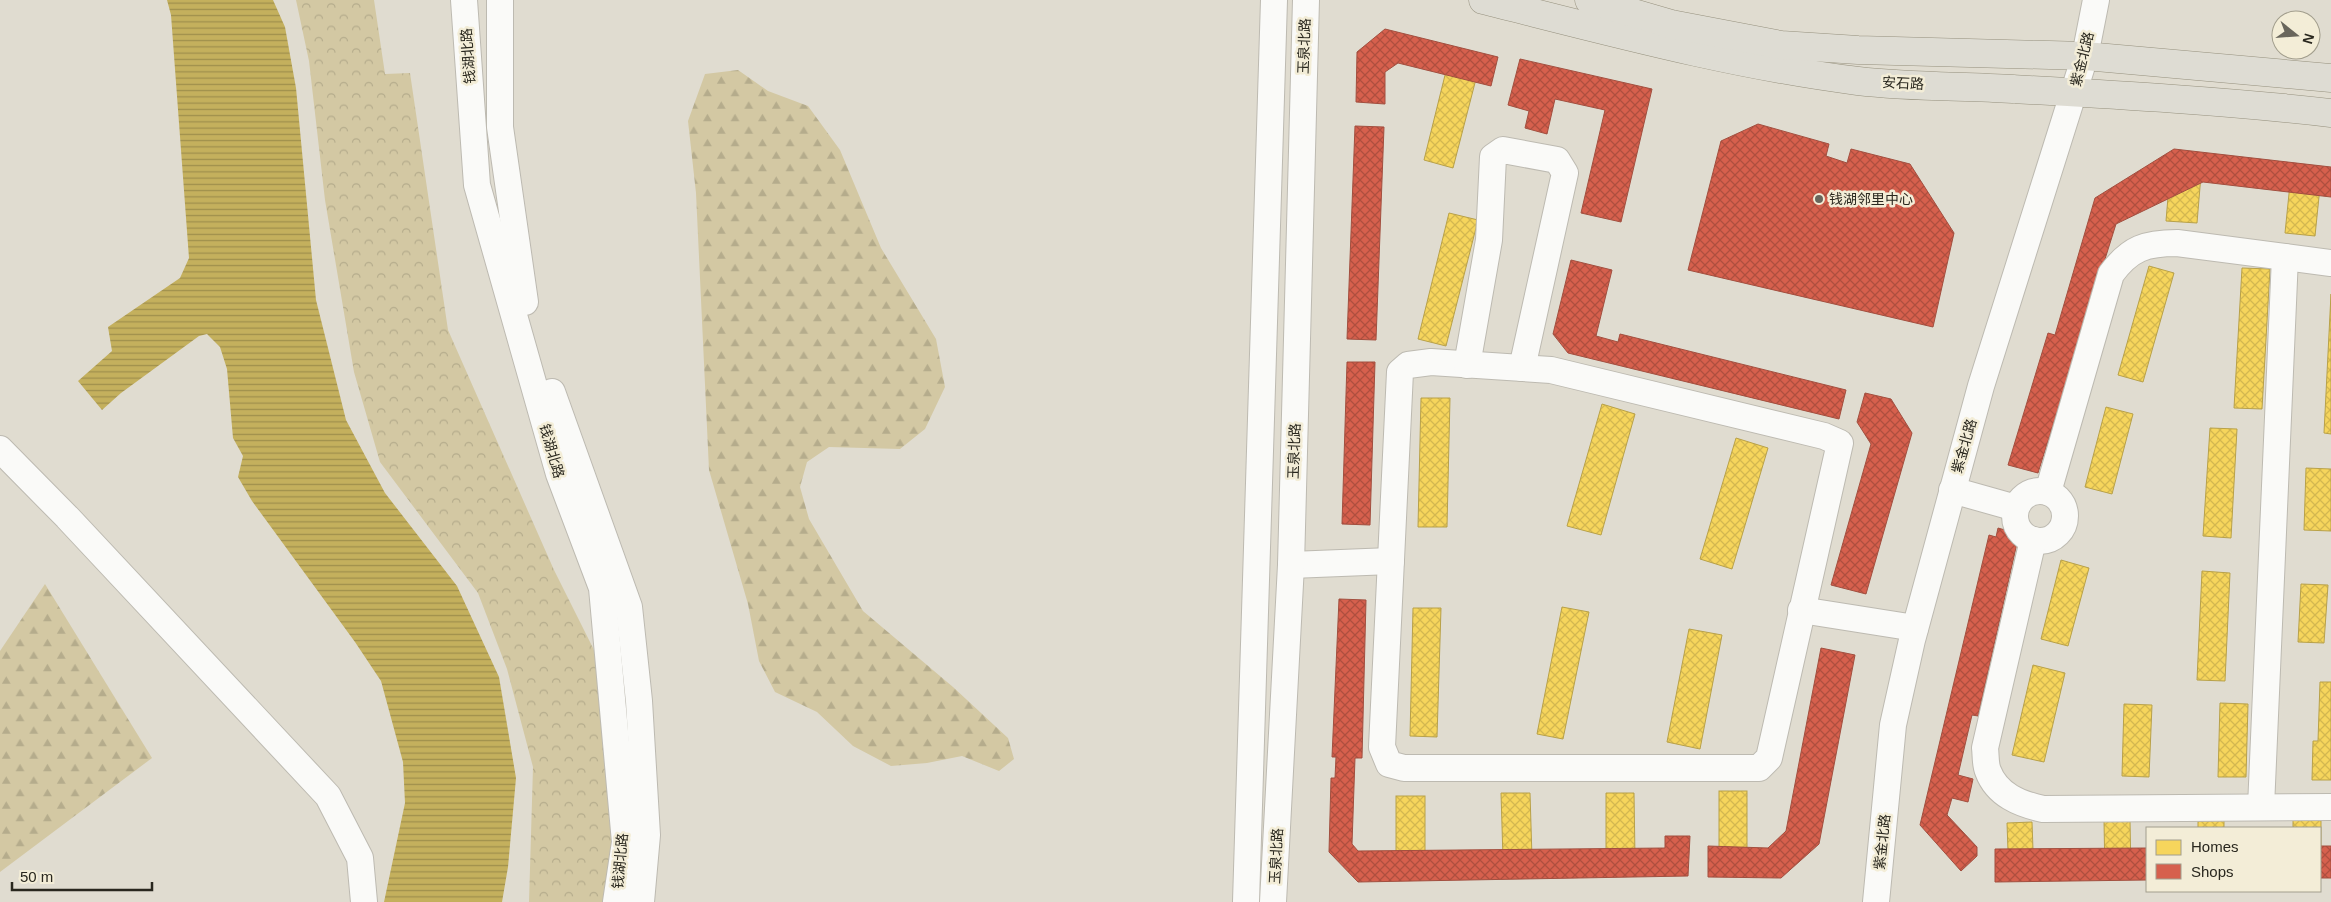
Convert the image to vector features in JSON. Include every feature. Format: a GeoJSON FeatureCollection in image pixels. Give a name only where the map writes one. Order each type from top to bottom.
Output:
{"type":"FeatureCollection","features":[{"type":"Feature","properties":{"kind":"main road","name":"安石路"},"geometry":{"type":"LineString","coordinates":[[1484,0],[1661,44],[1776,68],[1860,81],[2074,92],[2267,106],[2331,114]]}},
{"type":"Feature","properties":{"kind":"main road"},"geometry":{"type":"LineString","coordinates":[[1589,0],[1671,24],[1781,45],[1858,50],[2085,56],[2331,78]]}},
{"type":"Feature","properties":{"kind":"street","name":"钱湖北路"},"geometry":{"type":"LineString","coordinates":[[464,0],[477,185],[559,474],[602,588],[625,842],[616,902]]}},
{"type":"Feature","properties":{"kind":"street","name":"钱湖北路"},"geometry":{"type":"LineString","coordinates":[[500,0],[500,127],[526,316],[629,607],[639,701],[647,835],[641,902]]}},
{"type":"Feature","properties":{"kind":"street","name":"玉泉北路"},"geometry":{"type":"LineString","coordinates":[[1246,902],[1274,0]]}},
{"type":"Feature","properties":{"kind":"street","name":"玉泉北路"},"geometry":{"type":"LineString","coordinates":[[1273,902],[1290,565],[1306,0]]}},
{"type":"Feature","properties":{"kind":"street","name":"紫金北路"},"geometry":{"type":"LineString","coordinates":[[1876,902],[1893,725],[1915,628],[1981,386],[2085,56],[2096,0]]}},
{"type":"Feature","properties":{"kind":"street"},"geometry":{"type":"LineString","coordinates":[[1467,365],[1488,240],[1493,157],[1503,150],[1557,160],[1565,173],[1522,368]]}},
{"type":"Feature","properties":{"kind":"street"},"geometry":{"type":"LineString","coordinates":[[2048,492],[2111,274],[2121,260],[2133,251],[2154,243],[2177,243],[2331,263]]}},
{"type":"Feature","properties":{"kind":"street"},"geometry":{"type":"LineString","coordinates":[[2261,807],[2285,257]]}},
{"type":"Feature","properties":{"kind":"street"},"geometry":{"type":"LineString","coordinates":[[1423,363],[1467,365],[1552,370],[1824,436],[1840,443],[1769,758],[1759,768],[1404,768],[1388,764],[1382,747],[1400,372],[1408,365],[1423,363]]}},
{"type":"Feature","properties":{"kind":"street"},"geometry":{"type":"LineString","coordinates":[[0,449],[67,517],[328,796],[360,858],[364,902]]}},
{"type":"Feature","properties":{"kind":"street"},"geometry":{"type":"LineString","coordinates":[[1952,490],[2016,508]]}},
{"type":"Feature","properties":{"kind":"street"},"geometry":{"type":"LineString","coordinates":[[2035,491],[2048,492],[2058,498],[2062,504],[2065,510],[2064,523],[2057,534],[2046,540],[2033,540],[2022,533],[2019,528],[2016,522],[2016,508],[2023,498],[2035,491]]}},
{"type":"Feature","properties":{"kind":"street"},"geometry":{"type":"LineString","coordinates":[[2033,540],[1985,748],[1988,771],[2001,791],[2020,804],[2043,809],[2331,807]]}},
{"type":"Feature","properties":{"kind":"street"},"geometry":{"type":"LineString","coordinates":[[1290,565],[1391,561]]}},
{"type":"Feature","properties":{"kind":"street"},"geometry":{"type":"LineString","coordinates":[[1801,610],[1915,628]]}},
{"type":"Feature","properties":{"kind":"green space"},"geometry":{"type":"Polygon","coordinates":[[[296,0],[374,0],[385,74],[410,73],[448,330],[554,570],[593,648],[624,732],[635,902],[529,902],[533,767],[507,669],[478,593],[380,462],[354,372],[325,200],[309,61],[296,0]]]}},
{"type":"Feature","properties":{"kind":"green space"},"geometry":{"type":"Polygon","coordinates":[[[738,70],[768,91],[808,106],[840,150],[881,248],[936,339],[945,387],[925,429],[900,449],[829,447],[807,462],[800,487],[809,519],[863,611],[953,687],[1008,738],[1014,759],[999,771],[962,756],[927,763],[891,766],[853,746],[817,712],[775,692],[759,661],[748,604],[709,470],[696,193],[688,121],[705,74],[738,70]]]}},
{"type":"Feature","properties":{"kind":"green space"},"geometry":{"type":"Polygon","coordinates":[[[45,584],[152,758],[0,872],[0,651],[45,584]]]}},
{"type":"Feature","properties":{"kind":"shaded area"},"geometry":{"type":"Polygon","coordinates":[[[167,0],[273,0],[285,27],[296,88],[316,300],[346,420],[385,493],[457,586],[499,677],[516,778],[508,867],[502,902],[384,902],[405,803],[403,762],[381,681],[355,642],[252,501],[238,477],[243,456],[233,438],[227,369],[220,347],[207,334],[199,336],[121,393],[102,410],[78,381],[112,351],[108,327],[180,278],[189,258],[171,15],[167,0]]]}},
{"type":"Feature","properties":{"kind":"building: Homes"},"geometry":{"type":"Polygon","coordinates":[[[1447,67],[1477,75],[1453,168],[1424,160],[1447,67]]]}},
{"type":"Feature","properties":{"kind":"building: Homes"},"geometry":{"type":"Polygon","coordinates":[[[1607,112],[1637,119],[1613,218],[1583,210],[1607,112]]]}},
{"type":"Feature","properties":{"kind":"building: Homes"},"geometry":{"type":"Polygon","coordinates":[[[2171,161],[2202,163],[2197,223],[2166,221],[2171,161]]]}},
{"type":"Feature","properties":{"kind":"building: Homes"},"geometry":{"type":"Polygon","coordinates":[[[2291,174],[2321,177],[2315,236],[2285,233],[2291,174]]]}},
{"type":"Feature","properties":{"kind":"building: Homes"},"geometry":{"type":"Polygon","coordinates":[[[1449,213],[1478,220],[1446,346],[1418,339],[1449,213]]]}},
{"type":"Feature","properties":{"kind":"building: Homes"},"geometry":{"type":"Polygon","coordinates":[[[1573,262],[1602,269],[1585,335],[1556,328],[1573,262]]]}},
{"type":"Feature","properties":{"kind":"building: Homes"},"geometry":{"type":"Polygon","coordinates":[[[2149,266],[2174,273],[2143,382],[2118,375],[2149,266]]]}},
{"type":"Feature","properties":{"kind":"building: Homes"},"geometry":{"type":"Polygon","coordinates":[[[2242,268],[2270,269],[2262,409],[2234,408],[2242,268]]]}},
{"type":"Feature","properties":{"kind":"building: Homes"},"geometry":{"type":"Polygon","coordinates":[[[2331,294],[2331,434],[2324,433],[2331,294]]]}},
{"type":"Feature","properties":{"kind":"building: Homes"},"geometry":{"type":"Polygon","coordinates":[[[1421,398],[1450,398],[1447,527],[1418,527],[1421,398]]]}},
{"type":"Feature","properties":{"kind":"building: Homes"},"geometry":{"type":"Polygon","coordinates":[[[1602,404],[1635,414],[1601,535],[1567,526],[1602,404]]]}},
{"type":"Feature","properties":{"kind":"building: Homes"},"geometry":{"type":"Polygon","coordinates":[[[2106,407],[2133,414],[2112,494],[2085,487],[2106,407]]]}},
{"type":"Feature","properties":{"kind":"building: Homes"},"geometry":{"type":"Polygon","coordinates":[[[2210,428],[2237,429],[2231,538],[2203,536],[2210,428]]]}},
{"type":"Feature","properties":{"kind":"building: Homes"},"geometry":{"type":"Polygon","coordinates":[[[1736,438],[1768,448],[1732,569],[1700,559],[1736,438]]]}},
{"type":"Feature","properties":{"kind":"building: Homes"},"geometry":{"type":"Polygon","coordinates":[[[1872,451],[1901,459],[1864,591],[1835,583],[1872,451]]]}},
{"type":"Feature","properties":{"kind":"building: Homes"},"geometry":{"type":"Polygon","coordinates":[[[2306,468],[2331,469],[2331,531],[2304,530],[2306,468]]]}},
{"type":"Feature","properties":{"kind":"building: Homes"},"geometry":{"type":"Polygon","coordinates":[[[2061,560],[2089,568],[2068,646],[2041,639],[2061,560]]]}},
{"type":"Feature","properties":{"kind":"building: Homes"},"geometry":{"type":"Polygon","coordinates":[[[2202,571],[2230,573],[2225,681],[2197,680],[2202,571]]]}},
{"type":"Feature","properties":{"kind":"building: Homes"},"geometry":{"type":"Polygon","coordinates":[[[2301,584],[2328,585],[2324,643],[2298,642],[2301,584]]]}},
{"type":"Feature","properties":{"kind":"building: Homes"},"geometry":{"type":"Polygon","coordinates":[[[1562,607],[1589,612],[1563,739],[1537,734],[1562,607]]]}},
{"type":"Feature","properties":{"kind":"building: Homes"},"geometry":{"type":"Polygon","coordinates":[[[1413,608],[1441,608],[1437,737],[1410,736],[1413,608]]]}},
{"type":"Feature","properties":{"kind":"building: Homes"},"geometry":{"type":"Polygon","coordinates":[[[1689,629],[1722,635],[1700,749],[1667,742],[1689,629]]]}},
{"type":"Feature","properties":{"kind":"building: Homes"},"geometry":{"type":"Polygon","coordinates":[[[1823,650],[1852,656],[1827,791],[1797,785],[1823,650]]]}},
{"type":"Feature","properties":{"kind":"building: Homes"},"geometry":{"type":"Polygon","coordinates":[[[2033,665],[2065,673],[2044,762],[2012,755],[2033,665]]]}},
{"type":"Feature","properties":{"kind":"building: Homes"},"geometry":{"type":"Polygon","coordinates":[[[2320,682],[2331,682],[2331,780],[2312,780],[2313,741],[2318,741],[2320,682]]]}},
{"type":"Feature","properties":{"kind":"building: Homes"},"geometry":{"type":"Polygon","coordinates":[[[2220,703],[2248,704],[2246,777],[2218,777],[2220,703]]]}},
{"type":"Feature","properties":{"kind":"building: Homes"},"geometry":{"type":"Polygon","coordinates":[[[2124,704],[2152,705],[2149,777],[2122,776],[2124,704]]]}},
{"type":"Feature","properties":{"kind":"building: Homes"},"geometry":{"type":"Polygon","coordinates":[[[1719,791],[1747,791],[1747,856],[1719,856],[1719,791]]]}},
{"type":"Feature","properties":{"kind":"building: Homes"},"geometry":{"type":"Polygon","coordinates":[[[1501,793],[1530,793],[1532,858],[1503,859],[1501,793]]]}},
{"type":"Feature","properties":{"kind":"building: Homes"},"geometry":{"type":"Polygon","coordinates":[[[1606,793],[1634,793],[1635,858],[1606,859],[1606,793]]]}},
{"type":"Feature","properties":{"kind":"building: Homes"},"geometry":{"type":"Polygon","coordinates":[[[1396,796],[1425,796],[1425,861],[1396,861],[1396,796]]]}},
{"type":"Feature","properties":{"kind":"building: Homes"},"geometry":{"type":"Polygon","coordinates":[[[2321,818],[2321,827],[2293,827],[2293,819],[2321,818]]]}},
{"type":"Feature","properties":{"kind":"building: Homes"},"geometry":{"type":"Polygon","coordinates":[[[2130,820],[2131,876],[2105,876],[2104,821],[2130,820]]]}},
{"type":"Feature","properties":{"kind":"building: Homes"},"geometry":{"type":"Polygon","coordinates":[[[2224,820],[2224,827],[2198,827],[2198,821],[2224,820]]]}},
{"type":"Feature","properties":{"kind":"building: Homes"},"geometry":{"type":"Polygon","coordinates":[[[2032,822],[2034,878],[2009,879],[2007,823],[2032,822]]]}},
{"type":"Feature","properties":{"kind":"building: Shops"},"geometry":{"type":"Polygon","coordinates":[[[1385,29],[1498,57],[1491,86],[1398,63],[1385,72],[1385,104],[1356,102],[1357,52],[1385,29]]]}},
{"type":"Feature","properties":{"kind":"building: Shops"},"geometry":{"type":"Polygon","coordinates":[[[1520,59],[1652,89],[1621,222],[1581,213],[1605,110],[1555,99],[1547,134],[1525,128],[1529,111],[1508,105],[1520,59]]]}},
{"type":"Feature","properties":{"kind":"building: Shops","name":"钱湖邻里中心"},"geometry":{"type":"Polygon","coordinates":[[[1758,124],[1829,144],[1826,156],[1847,163],[1851,149],[1910,164],[1954,233],[1933,327],[1688,270],[1721,141],[1758,124]]]}},
{"type":"Feature","properties":{"kind":"building: Shops"},"geometry":{"type":"Polygon","coordinates":[[[1355,126],[1384,127],[1376,340],[1347,339],[1355,126]]]}},
{"type":"Feature","properties":{"kind":"building: Shops"},"geometry":{"type":"Polygon","coordinates":[[[2174,149],[2331,167],[2331,197],[2203,182],[2116,224],[2038,473],[2008,465],[2048,333],[2055,335],[2095,198],[2174,149]]]}},
{"type":"Feature","properties":{"kind":"building: Shops"},"geometry":{"type":"Polygon","coordinates":[[[1571,260],[1612,270],[1596,336],[1618,342],[1620,334],[1846,390],[1839,419],[1568,353],[1553,334],[1571,260]]]}},
{"type":"Feature","properties":{"kind":"building: Shops"},"geometry":{"type":"Polygon","coordinates":[[[1347,362],[1375,362],[1370,525],[1342,524],[1347,362]]]}},
{"type":"Feature","properties":{"kind":"building: Shops"},"geometry":{"type":"Polygon","coordinates":[[[1865,393],[1891,399],[1912,433],[1866,594],[1831,585],[1871,444],[1857,422],[1865,393]]]}},
{"type":"Feature","properties":{"kind":"building: Shops"},"geometry":{"type":"Polygon","coordinates":[[[1998,528],[2012,532],[2010,541],[2017,543],[1978,716],[1972,715],[1958,775],[1973,779],[1968,802],[1952,798],[1947,815],[1977,847],[1977,856],[1961,871],[1920,825],[1989,535],[1996,537],[1998,528]]]}},
{"type":"Feature","properties":{"kind":"building: Shops"},"geometry":{"type":"Polygon","coordinates":[[[1339,599],[1366,600],[1362,758],[1355,758],[1352,844],[1358,851],[1665,848],[1665,836],[1690,836],[1688,876],[1358,882],[1329,852],[1331,778],[1335,778],[1336,757],[1332,757],[1339,599]]]}},
{"type":"Feature","properties":{"kind":"building: Shops"},"geometry":{"type":"Polygon","coordinates":[[[1821,648],[1855,655],[1819,844],[1781,878],[1708,877],[1708,846],[1768,848],[1786,831],[1821,648]]]}},
{"type":"Feature","properties":{"kind":"building: Shops"},"geometry":{"type":"Polygon","coordinates":[[[2321,846],[2331,846],[2331,878],[2321,878],[2321,846]]]}},
{"type":"Feature","properties":{"kind":"building: Shops"},"geometry":{"type":"Polygon","coordinates":[[[2146,848],[2146,880],[1995,882],[1995,849],[2146,848]]]}},
{"type":"Feature","properties":{"kind":"place","name":"钱湖邻里中心"},"geometry":{"type":"Point","coordinates":[1819,199]}}]}
